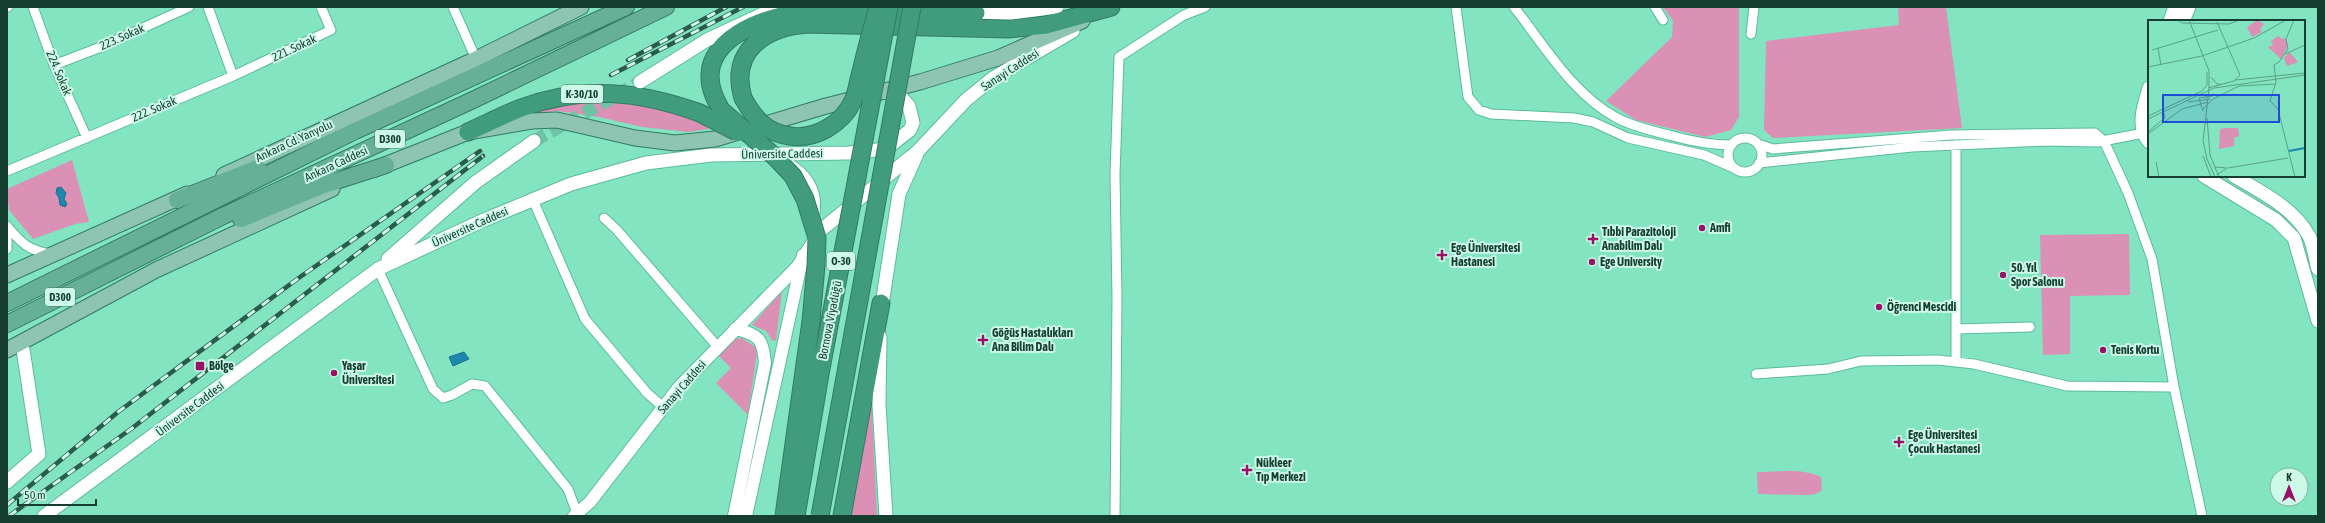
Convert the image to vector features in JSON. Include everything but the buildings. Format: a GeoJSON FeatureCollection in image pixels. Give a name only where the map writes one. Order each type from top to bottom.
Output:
{"type":"FeatureCollection","features":[{"type":"Feature","properties":{"kind":"highway"},"geometry":{"type":"LineString","coordinates":[[548,43],[612,7]]}},
{"type":"Feature","properties":{"kind":"highway","name":"Ankara Caddesi"},"geometry":{"type":"LineString","coordinates":[[7,303],[355,131],[626,7]]}},
{"type":"Feature","properties":{"kind":"highway","name":"Ankara Caddesi"},"geometry":{"type":"LineString","coordinates":[[7,324],[223,216],[468,102],[666,7]]}},
{"type":"Feature","properties":{"kind":"highway"},"geometry":{"type":"LineString","coordinates":[[878,7],[853,101],[843,116],[832,126],[816,134],[796,137],[782,135],[759,122],[752,115],[744,98],[741,78],[742,64],[747,53],[756,42],[770,31],[789,25],[808,24],[1009,29],[1046,26],[1113,7]]}},
{"type":"Feature","properties":{"kind":"highway","name":"Bornova Viyadüğü"},"geometry":{"type":"LineString","coordinates":[[796,516],[820,374],[889,7]]}},
{"type":"Feature","properties":{"kind":"highway","name":"O-30"},"geometry":{"type":"LineString","coordinates":[[820,516],[912,7]]}},
{"type":"Feature","properties":{"kind":"highway"},"geometry":{"type":"LineString","coordinates":[[783,10],[976,14]]}},
{"type":"Feature","properties":{"kind":"highway","name":"O-30"},"geometry":{"type":"LineString","coordinates":[[783,10],[745,29],[729,39],[714,58],[710,79],[712,92],[721,110],[755,149],[782,163],[793,176],[805,198],[817,238],[811,321],[784,516]]}},
{"type":"Feature","properties":{"kind":"highway","name":"K-30/10"},"geometry":{"type":"LineString","coordinates":[[468,132],[521,108],[572,94],[614,92],[666,101],[700,113],[755,149]]}},
{"type":"Feature","properties":{"kind":"highway"},"geometry":{"type":"LineString","coordinates":[[177,200],[355,131]]}},
{"type":"Feature","properties":{"kind":"highway"},"geometry":{"type":"LineString","coordinates":[[114,270],[162,254],[321,186],[386,165]]}},
{"type":"Feature","properties":{"kind":"highway"},"geometry":{"type":"LineString","coordinates":[[7,329],[56,300]]}},
{"type":"Feature","properties":{"kind":"highway"},"geometry":{"type":"LineString","coordinates":[[842,516],[881,303]]}},
{"type":"Feature","properties":{"kind":"main road","name":"Ankara Cd. Yanyolu"},"geometry":{"type":"LineString","coordinates":[[7,275],[50,254],[177,200],[254,160],[476,59],[581,7]]}},
{"type":"Feature","properties":{"kind":"main road"},"geometry":{"type":"LineString","coordinates":[[912,7],[976,14],[1011,13],[1057,7]]}},
{"type":"Feature","properties":{"kind":"main road"},"geometry":{"type":"LineString","coordinates":[[7,350],[156,270],[386,165],[468,132],[532,121],[557,120],[635,138],[675,143],[715,139],[920,82],[998,58],[1113,7]]}},
{"type":"Feature","properties":{"kind":"main road","name":"Sanayi Caddesi"},"geometry":{"type":"LineString","coordinates":[[918,151],[966,100],[993,78],[1113,7]]}},
{"type":"Feature","properties":{"kind":"main road"},"geometry":{"type":"LineString","coordinates":[[2170,20],[2175,7]]}},
{"type":"Feature","properties":{"kind":"main road"},"geometry":{"type":"LineString","coordinates":[[2183,20],[2188,7]]}},
{"type":"Feature","properties":{"kind":"main road"},"geometry":{"type":"LineString","coordinates":[[640,82],[707,40],[783,10]]}},
{"type":"Feature","properties":{"kind":"main road"},"geometry":{"type":"LineString","coordinates":[[2147,134],[2142,111],[2148,91]]}},
{"type":"Feature","properties":{"kind":"main road","name":"Üniversite Caddesi"},"geometry":{"type":"LineString","coordinates":[[44,516],[378,268],[484,220],[533,200],[590,178],[646,163],[755,149],[849,153],[877,150],[891,145],[910,130],[913,123],[912,114],[902,98],[880,92]]}},
{"type":"Feature","properties":{"kind":"main road"},"geometry":{"type":"LineString","coordinates":[[378,268],[476,182],[534,141]]}},
{"type":"Feature","properties":{"kind":"main road"},"geometry":{"type":"LineString","coordinates":[[799,265],[821,230],[918,151]]}},
{"type":"Feature","properties":{"kind":"main road"},"geometry":{"type":"LineString","coordinates":[[886,516],[879,405],[881,303],[899,194],[918,151]]}},
{"type":"Feature","properties":{"kind":"main road"},"geometry":{"type":"LineString","coordinates":[[2206,177],[2276,220],[2294,238],[2318,321]]}},
{"type":"Feature","properties":{"kind":"main road"},"geometry":{"type":"LineString","coordinates":[[2236,177],[2272,200],[2299,221],[2310,238],[2318,269]]}},
{"type":"Feature","properties":{"kind":"main road"},"geometry":{"type":"LineString","coordinates":[[7,482],[39,454],[22,343]]}},
{"type":"Feature","properties":{"kind":"street","name":"224. Sokak"},"geometry":{"type":"LineString","coordinates":[[33,7],[54,65],[86,138]]}},
{"type":"Feature","properties":{"kind":"street","name":"223. Sokak"},"geometry":{"type":"LineString","coordinates":[[54,65],[101,47],[189,7]]}},
{"type":"Feature","properties":{"kind":"street"},"geometry":{"type":"LineString","coordinates":[[208,7],[233,76]]}},
{"type":"Feature","properties":{"kind":"street","name":"221. Sokak"},"geometry":{"type":"LineString","coordinates":[[233,76],[331,30],[321,7]]}},
{"type":"Feature","properties":{"kind":"street"},"geometry":{"type":"LineString","coordinates":[[453,7],[476,59]]}},
{"type":"Feature","properties":{"kind":"street"},"geometry":{"type":"LineString","coordinates":[[1115,516],[1117,298],[1115,174],[1119,57],[1184,15],[1205,7]]}},
{"type":"Feature","properties":{"kind":"street"},"geometry":{"type":"LineString","coordinates":[[1456,7],[1468,97],[1479,110],[1491,114],[1574,118],[1593,122],[1628,138],[1704,155],[1734,168],[1748,171],[1759,163],[1912,147],[2048,141],[2104,141],[2147,134]]}},
{"type":"Feature","properties":{"kind":"street"},"geometry":{"type":"LineString","coordinates":[[1514,7],[1565,72],[1591,100],[1617,118],[1695,142],[1714,145],[1731,145],[1744,138],[1773,149],[1951,136],[2095,133],[2104,141],[2128,193],[2152,260],[2174,387],[2202,516]]}},
{"type":"Feature","properties":{"kind":"street"},"geometry":{"type":"LineString","coordinates":[[1655,7],[1663,20]]}},
{"type":"Feature","properties":{"kind":"street"},"geometry":{"type":"LineString","coordinates":[[1752,34],[1754,7]]}},
{"type":"Feature","properties":{"kind":"street","name":"222. Sokak"},"geometry":{"type":"LineString","coordinates":[[7,171],[233,76]]}},
{"type":"Feature","properties":{"kind":"street"},"geometry":{"type":"LineString","coordinates":[[1758,144],[1761,151],[1759,163]]}},
{"type":"Feature","properties":{"kind":"street"},"geometry":{"type":"LineString","coordinates":[[1956,144],[1956,362]]}},
{"type":"Feature","properties":{"kind":"street"},"geometry":{"type":"LineString","coordinates":[[1731,145],[1729,159],[1734,168]]}},
{"type":"Feature","properties":{"kind":"street"},"geometry":{"type":"LineString","coordinates":[[746,516],[799,265],[810,234],[815,207],[811,187],[801,174],[790,165],[755,149]]}},
{"type":"Feature","properties":{"kind":"street"},"geometry":{"type":"LineString","coordinates":[[533,200],[584,319],[647,393],[663,407]]}},
{"type":"Feature","properties":{"kind":"street"},"geometry":{"type":"LineString","coordinates":[[604,218],[617,230],[718,346]]}},
{"type":"Feature","properties":{"kind":"street"},"geometry":{"type":"LineString","coordinates":[[7,226],[20,241],[32,251],[50,254]]}},
{"type":"Feature","properties":{"kind":"street"},"geometry":{"type":"LineString","coordinates":[[7,237],[7,249]]}},
{"type":"Feature","properties":{"kind":"street","name":"Sanayi Caddesi"},"geometry":{"type":"LineString","coordinates":[[576,515],[590,502],[679,387],[799,265]]}},
{"type":"Feature","properties":{"kind":"street"},"geometry":{"type":"LineString","coordinates":[[378,268],[433,389],[443,398],[452,395],[472,384],[485,386],[568,489],[576,515]]}},
{"type":"Feature","properties":{"kind":"street"},"geometry":{"type":"LineString","coordinates":[[1956,329],[2030,327]]}},
{"type":"Feature","properties":{"kind":"street"},"geometry":{"type":"LineString","coordinates":[[734,516],[765,363],[761,342],[752,333],[735,329]]}},
{"type":"Feature","properties":{"kind":"street"},"geometry":{"type":"LineString","coordinates":[[1756,374],[1828,370],[1861,361],[1956,362],[2017,373],[2067,386],[2174,387]]}},
{"type":"Feature","properties":{"kind":"shaded area"},"geometry":{"type":"Polygon","coordinates":[[[1663,7],[1739,7],[1739,117],[1731,130],[1705,137],[1636,120],[1606,101],[1672,37],[1673,21],[1663,7]]]}},
{"type":"Feature","properties":{"kind":"shaded area"},"geometry":{"type":"Polygon","coordinates":[[[1898,7],[1946,7],[1962,128],[1773,138],[1764,130],[1766,41],[1899,25],[1898,7]]]}},
{"type":"Feature","properties":{"kind":"shaded area"},"geometry":{"type":"Polygon","coordinates":[[[614,95],[691,112],[709,129],[688,132],[642,127],[599,117],[558,111],[531,114],[528,109],[614,95]]]}},
{"type":"Feature","properties":{"kind":"shaded area"},"geometry":{"type":"Polygon","coordinates":[[[72,160],[89,222],[75,224],[33,239],[9,210],[7,189],[72,160]]]}},
{"type":"Feature","properties":{"kind":"shaded area"},"geometry":{"type":"Polygon","coordinates":[[[2129,234],[2130,295],[2070,296],[2070,354],[2043,355],[2040,235],[2129,234]]]}},
{"type":"Feature","properties":{"kind":"shaded area"},"geometry":{"type":"Polygon","coordinates":[[[782,291],[776,341],[772,340],[766,331],[752,325],[782,291]]]}},
{"type":"Feature","properties":{"kind":"shaded area"},"geometry":{"type":"Polygon","coordinates":[[[742,338],[755,347],[757,353],[748,415],[716,383],[731,368],[718,355],[734,339],[742,338]]]}},
{"type":"Feature","properties":{"kind":"shaded area"},"geometry":{"type":"Polygon","coordinates":[[[871,392],[877,516],[848,516],[871,392]]]}},
{"type":"Feature","properties":{"kind":"shaded area"},"geometry":{"type":"Polygon","coordinates":[[[1798,471],[1814,474],[1821,477],[1822,490],[1816,494],[1808,495],[1758,494],[1757,472],[1798,471]]]}},
{"type":"Feature","properties":{"kind":"water"},"geometry":{"type":"Polygon","coordinates":[[[61,187],[66,193],[64,199],[67,204],[65,207],[60,205],[59,198],[56,193],[57,188],[61,187]]]}},
{"type":"Feature","properties":{"kind":"water"},"geometry":{"type":"Polygon","coordinates":[[[464,352],[469,359],[453,366],[449,357],[464,352]]]}},
{"type":"Feature","properties":{"kind":"tunnel"},"geometry":{"type":"LineString","coordinates":[[534,141],[640,82]]}},
{"type":"Feature","properties":{"kind":"railway"},"geometry":{"type":"LineString","coordinates":[[628,60],[726,7]]}},
{"type":"Feature","properties":{"kind":"railway"},"geometry":{"type":"LineString","coordinates":[[611,75],[743,7]]}},
{"type":"Feature","properties":{"kind":"railway"},"geometry":{"type":"LineString","coordinates":[[7,505],[118,412],[300,277],[480,151]]}},
{"type":"Feature","properties":{"kind":"railway"},"geometry":{"type":"LineString","coordinates":[[9,516],[131,429],[483,156]]}},
{"type":"Feature","properties":{"kind":"place","name":"Amfi"},"geometry":{"type":"Point","coordinates":[1702,228]}},
{"type":"Feature","properties":{"kind":"place","name":"Tıbbi Parazitoloji Anabilim Dalı"},"geometry":{"type":"Point","coordinates":[1593,239]}},
{"type":"Feature","properties":{"kind":"place","name":"Ege Üniversitesi Hastanesi"},"geometry":{"type":"Point","coordinates":[1442,255]}},
{"type":"Feature","properties":{"kind":"place","name":"Ege University"},"geometry":{"type":"Point","coordinates":[1592,262]}},
{"type":"Feature","properties":{"kind":"place","name":"50. Yıl Spor Salonu"},"geometry":{"type":"Point","coordinates":[2003,275]}},
{"type":"Feature","properties":{"kind":"place","name":"Öğrenci Mescidi"},"geometry":{"type":"Point","coordinates":[1879,307]}},
{"type":"Feature","properties":{"kind":"place","name":"Göğüs Hastalıkları Ana Bilim Dalı"},"geometry":{"type":"Point","coordinates":[983,340]}},
{"type":"Feature","properties":{"kind":"place","name":"Tenis Kortu"},"geometry":{"type":"Point","coordinates":[2103,350]}},
{"type":"Feature","properties":{"kind":"place","name":"Bölge"},"geometry":{"type":"Point","coordinates":[200,366]}},
{"type":"Feature","properties":{"kind":"place","name":"Yaşar Üniversitesi"},"geometry":{"type":"Point","coordinates":[334,373]}},
{"type":"Feature","properties":{"kind":"place","name":"Ege Üniversitesi Çocuk Hastanesi"},"geometry":{"type":"Point","coordinates":[1899,442]}},
{"type":"Feature","properties":{"kind":"place","name":"Nükleer Tıp Merkezi"},"geometry":{"type":"Point","coordinates":[1247,470]}}]}
